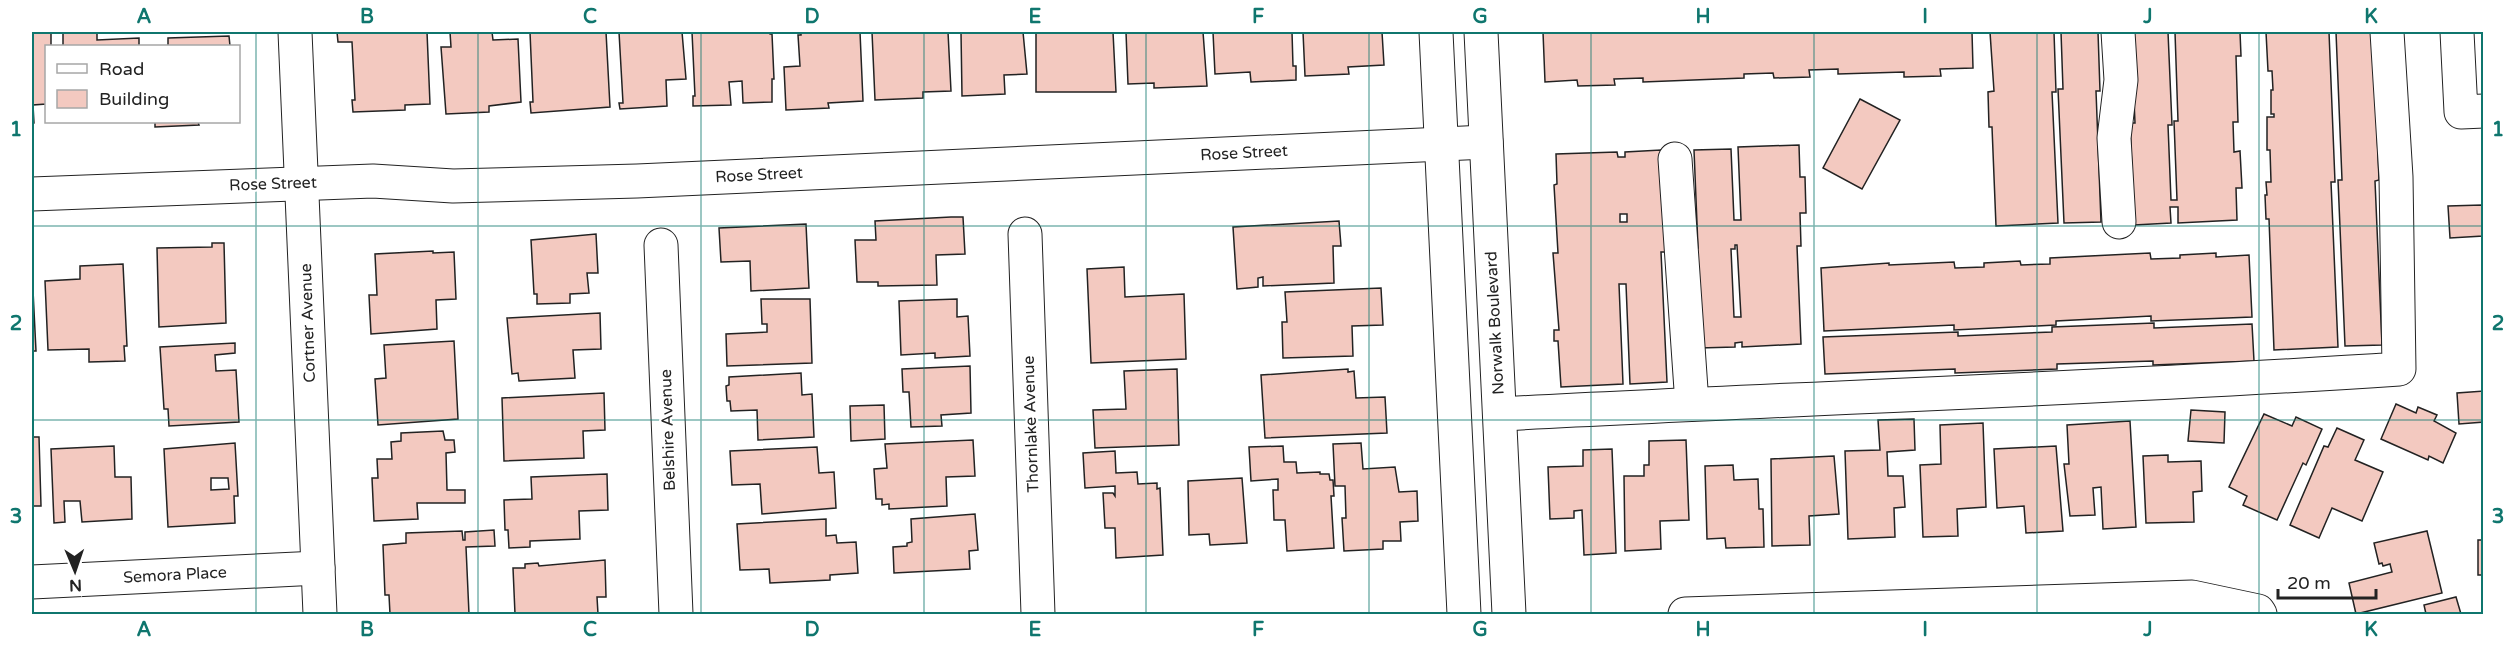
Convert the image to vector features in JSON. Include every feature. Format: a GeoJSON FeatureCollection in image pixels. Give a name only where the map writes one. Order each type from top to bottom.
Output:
{"type":"FeatureCollection","features":[{"type":"Feature","properties":{"kind":"street","name":"Cortner Avenue"},"geometry":{"type":"LineString","coordinates":[[295,32],[320,615]]}},
{"type":"Feature","properties":{"kind":"street"},"geometry":{"type":"LineString","coordinates":[[1436,32],[1464,615]]}},
{"type":"Feature","properties":{"kind":"street","name":"Norwalk Boulevard"},"geometry":{"type":"LineString","coordinates":[[1480,32],[1509,615]]}},
{"type":"Feature","properties":{"kind":"street"},"geometry":{"type":"LineString","coordinates":[[2118,32],[2121,80],[2114,138],[2119,222]]}},
{"type":"Feature","properties":{"kind":"street"},"geometry":{"type":"LineString","coordinates":[[1500,414],[2136,385],[2399,369],[2396,177],[2387,32]]}},
{"type":"Feature","properties":{"kind":"street"},"geometry":{"type":"LineString","coordinates":[[2457,32],[2472,111]]}},
{"type":"Feature","properties":{"kind":"street","name":"Rose Street"},"geometry":{"type":"LineString","coordinates":[[32,194],[373,181],[453,186],[637,181],[1486,142]]}},
{"type":"Feature","properties":{"kind":"street"},"geometry":{"type":"LineString","coordinates":[[1675,159],[1692,404]]}},
{"type":"Feature","properties":{"kind":"street","name":"Thornlake Avenue"},"geometry":{"type":"LineString","coordinates":[[1025,234],[1038,615]]}},
{"type":"Feature","properties":{"kind":"street","name":"Belshire Avenue"},"geometry":{"type":"LineString","coordinates":[[661,245],[676,615]]}},
{"type":"Feature","properties":{"kind":"street","name":"Semora Place"},"geometry":{"type":"LineString","coordinates":[[32,582],[318,568]]}},
{"type":"Feature","properties":{"kind":"street"},"geometry":{"type":"LineString","coordinates":[[1685,615],[2192,597],[2259,613]]}},
{"type":"Feature","properties":{"kind":"building"},"geometry":{"type":"Polygon","coordinates":[[[51,32],[51,45],[45,45],[45,104],[33,105],[34,123],[32,124],[32,33],[51,32]]]}},
{"type":"Feature","properties":{"kind":"building"},"geometry":{"type":"Polygon","coordinates":[[[63,32],[97,32],[97,40],[139,38],[139,45],[63,45],[63,32]]]}},
{"type":"Feature","properties":{"kind":"building"},"geometry":{"type":"Polygon","coordinates":[[[337,32],[427,32],[430,104],[405,105],[405,110],[353,112],[352,100],[355,100],[352,42],[338,42],[337,32]]]}},
{"type":"Feature","properties":{"kind":"building"},"geometry":{"type":"Polygon","coordinates":[[[450,32],[492,32],[493,40],[518,39],[521,102],[489,106],[489,112],[446,114],[441,47],[451,47],[450,32]]]}},
{"type":"Feature","properties":{"kind":"building"},"geometry":{"type":"Polygon","coordinates":[[[530,32],[606,32],[610,107],[531,113],[530,102],[533,102],[530,32]]]}},
{"type":"Feature","properties":{"kind":"building"},"geometry":{"type":"Polygon","coordinates":[[[619,32],[682,32],[686,79],[666,80],[667,106],[620,109],[619,103],[623,103],[619,32]]]}},
{"type":"Feature","properties":{"kind":"building"},"geometry":{"type":"Polygon","coordinates":[[[692,32],[769,32],[772,34],[774,79],[772,79],[772,102],[743,103],[742,81],[729,82],[731,105],[693,106],[693,96],[695,96],[692,32]]]}},
{"type":"Feature","properties":{"kind":"building"},"geometry":{"type":"Polygon","coordinates":[[[801,32],[860,32],[863,101],[828,103],[829,108],[786,110],[784,67],[800,66],[798,35],[801,35],[801,32]]]}},
{"type":"Feature","properties":{"kind":"building"},"geometry":{"type":"Polygon","coordinates":[[[872,32],[948,32],[951,91],[923,92],[923,98],[875,100],[872,32]]]}},
{"type":"Feature","properties":{"kind":"building"},"geometry":{"type":"Polygon","coordinates":[[[961,32],[1023,32],[1027,74],[1004,75],[1005,94],[962,96],[961,32]]]}},
{"type":"Feature","properties":{"kind":"building"},"geometry":{"type":"Polygon","coordinates":[[[1036,32],[1113,32],[1116,92],[1036,92],[1036,32]]]}},
{"type":"Feature","properties":{"kind":"building"},"geometry":{"type":"Polygon","coordinates":[[[1126,32],[1203,32],[1207,86],[1154,88],[1154,83],[1128,84],[1126,32]]]}},
{"type":"Feature","properties":{"kind":"building"},"geometry":{"type":"Polygon","coordinates":[[[1213,32],[1292,32],[1293,66],[1296,66],[1296,80],[1251,82],[1250,72],[1215,74],[1213,32]]]}},
{"type":"Feature","properties":{"kind":"building"},"geometry":{"type":"Polygon","coordinates":[[[1303,32],[1382,32],[1384,65],[1348,67],[1349,74],[1305,76],[1303,32]]]}},
{"type":"Feature","properties":{"kind":"building"},"geometry":{"type":"Polygon","coordinates":[[[1543,32],[1972,32],[1973,68],[1940,69],[1941,76],[1904,77],[1904,72],[1838,74],[1838,69],[1809,70],[1810,77],[1774,78],[1773,73],[1744,74],[1744,78],[1643,82],[1643,78],[1614,79],[1615,85],[1578,86],[1577,80],[1545,82],[1543,32]]]}},
{"type":"Feature","properties":{"kind":"building"},"geometry":{"type":"Polygon","coordinates":[[[1990,32],[2054,32],[2056,92],[2052,92],[2058,223],[1996,226],[1992,127],[1989,127],[1988,92],[1994,91],[1990,32]]]}},
{"type":"Feature","properties":{"kind":"building"},"geometry":{"type":"Polygon","coordinates":[[[2061,32],[2098,32],[2100,91],[2096,91],[2101,222],[2064,223],[2058,89],[2063,89],[2061,32]]]}},
{"type":"Feature","properties":{"kind":"building"},"geometry":{"type":"Polygon","coordinates":[[[2131,32],[2168,32],[2172,125],[2168,125],[2171,200],[2177,200],[2174,121],[2178,121],[2175,32],[2240,32],[2241,56],[2236,56],[2238,122],[2233,122],[2234,152],[2240,151],[2242,188],[2236,188],[2237,220],[2178,223],[2178,207],[2170,207],[2171,223],[2134,225],[2130,123],[2135,123],[2131,32]]]}},
{"type":"Feature","properties":{"kind":"building"},"geometry":{"type":"Polygon","coordinates":[[[2266,32],[2329,32],[2335,182],[2331,182],[2338,347],[2274,350],[2269,219],[2266,219],[2265,195],[2267,195],[2266,182],[2271,182],[2270,150],[2267,150],[2267,117],[2274,117],[2274,114],[2271,114],[2272,71],[2268,71],[2266,32]]]}},
{"type":"Feature","properties":{"kind":"building"},"geometry":{"type":"Polygon","coordinates":[[[2336,32],[2373,32],[2379,180],[2375,181],[2382,345],[2345,346],[2338,180],[2342,180],[2336,32]]]}},
{"type":"Feature","properties":{"kind":"building"},"geometry":{"type":"Polygon","coordinates":[[[229,36],[230,45],[168,45],[168,38],[229,36]]]}},
{"type":"Feature","properties":{"kind":"building"},"geometry":{"type":"Polygon","coordinates":[[[1860,99],[1900,120],[1862,189],[1823,168],[1860,99]]]}},
{"type":"Feature","properties":{"kind":"building"},"geometry":{"type":"Polygon","coordinates":[[[155,123],[198,123],[199,125],[155,127],[155,123]]]}},
{"type":"Feature","properties":{"kind":"building"},"geometry":{"type":"Polygon","coordinates":[[[1799,145],[1800,177],[1805,177],[1806,213],[1800,213],[1801,246],[1797,246],[1801,344],[1742,347],[1742,342],[1735,343],[1735,347],[1699,348],[1694,248],[1698,248],[1694,150],[1731,149],[1734,220],[1741,220],[1738,147],[1799,145]],[[1737,245],[1735,249],[1731,249],[1734,317],[1741,317],[1737,245]]]}},
{"type":"Feature","properties":{"kind":"building"},"geometry":{"type":"Polygon","coordinates":[[[1661,150],[1666,252],[1661,252],[1667,382],[1630,384],[1626,284],[1619,284],[1623,384],[1561,387],[1558,341],[1554,341],[1554,330],[1559,330],[1553,253],[1558,253],[1554,185],[1557,184],[1556,154],[1617,152],[1618,157],[1625,157],[1625,152],[1661,150]],[[1620,214],[1620,222],[1627,222],[1627,214],[1620,214]]]}},
{"type":"Feature","properties":{"kind":"building"},"geometry":{"type":"Polygon","coordinates":[[[2482,205],[2483,236],[2450,238],[2448,206],[2482,205]]]}},
{"type":"Feature","properties":{"kind":"building"},"geometry":{"type":"Polygon","coordinates":[[[963,217],[965,254],[936,255],[937,285],[878,286],[878,282],[857,282],[855,240],[876,240],[875,221],[963,217]]]}},
{"type":"Feature","properties":{"kind":"building"},"geometry":{"type":"Polygon","coordinates":[[[1339,221],[1341,246],[1333,246],[1334,283],[1263,286],[1263,277],[1258,278],[1258,287],[1237,289],[1233,227],[1339,221]]]}},
{"type":"Feature","properties":{"kind":"building"},"geometry":{"type":"Polygon","coordinates":[[[806,224],[809,288],[751,291],[750,261],[721,262],[719,228],[806,224]]]}},
{"type":"Feature","properties":{"kind":"building"},"geometry":{"type":"Polygon","coordinates":[[[596,234],[598,273],[587,273],[589,293],[570,294],[570,303],[537,304],[537,294],[534,294],[531,240],[596,234]]]}},
{"type":"Feature","properties":{"kind":"building"},"geometry":{"type":"Polygon","coordinates":[[[212,243],[224,243],[226,323],[159,327],[157,248],[212,247],[212,243]]]}},
{"type":"Feature","properties":{"kind":"building"},"geometry":{"type":"Polygon","coordinates":[[[433,251],[433,253],[454,252],[456,299],[436,300],[437,329],[371,334],[369,295],[377,295],[375,254],[433,251]]]}},
{"type":"Feature","properties":{"kind":"building"},"geometry":{"type":"Polygon","coordinates":[[[2150,253],[2151,259],[2216,253],[2216,257],[2249,255],[2252,317],[2151,321],[2151,316],[2056,321],[2056,325],[1954,330],[1954,325],[1824,331],[1821,268],[1889,263],[1889,265],[1954,262],[1955,268],[1984,267],[1984,263],[2020,261],[2021,265],[2050,264],[2050,258],[2150,253]]]}},
{"type":"Feature","properties":{"kind":"building"},"geometry":{"type":"Polygon","coordinates":[[[123,264],[127,346],[124,346],[125,361],[89,362],[89,349],[48,350],[45,281],[80,279],[80,266],[123,264]]]}},
{"type":"Feature","properties":{"kind":"building"},"geometry":{"type":"Polygon","coordinates":[[[1124,267],[1125,297],[1184,294],[1186,359],[1091,363],[1087,269],[1124,267]]]}},
{"type":"Feature","properties":{"kind":"building"},"geometry":{"type":"Polygon","coordinates":[[[32,270],[36,351],[32,351],[32,270]]]}},
{"type":"Feature","properties":{"kind":"building"},"geometry":{"type":"Polygon","coordinates":[[[1381,288],[1383,325],[1352,326],[1353,356],[1283,358],[1282,322],[1287,322],[1285,292],[1381,288]]]}},
{"type":"Feature","properties":{"kind":"building"},"geometry":{"type":"Polygon","coordinates":[[[761,299],[810,299],[812,363],[727,366],[726,334],[767,332],[767,324],[762,324],[761,299]]]}},
{"type":"Feature","properties":{"kind":"building"},"geometry":{"type":"Polygon","coordinates":[[[957,299],[957,317],[968,316],[970,356],[935,358],[935,353],[901,355],[899,301],[957,299]]]}},
{"type":"Feature","properties":{"kind":"building"},"geometry":{"type":"Polygon","coordinates":[[[600,313],[601,349],[573,350],[575,378],[519,381],[518,373],[512,374],[507,318],[600,313]]]}},
{"type":"Feature","properties":{"kind":"building"},"geometry":{"type":"Polygon","coordinates":[[[2154,323],[2154,328],[2252,324],[2254,361],[2153,365],[2153,361],[2057,364],[2057,369],[1955,373],[1955,369],[1825,374],[1823,337],[1958,332],[1958,336],[2052,332],[2052,327],[2154,323]]]}},
{"type":"Feature","properties":{"kind":"building"},"geometry":{"type":"Polygon","coordinates":[[[454,341],[458,419],[378,425],[375,379],[386,378],[384,345],[454,341]]]}},
{"type":"Feature","properties":{"kind":"building"},"geometry":{"type":"Polygon","coordinates":[[[235,343],[235,353],[215,355],[216,371],[236,370],[239,422],[169,426],[168,409],[164,409],[160,347],[235,343]]]}},
{"type":"Feature","properties":{"kind":"building"},"geometry":{"type":"Polygon","coordinates":[[[970,366],[971,413],[941,415],[942,426],[911,427],[909,392],[903,392],[902,369],[970,366]]]}},
{"type":"Feature","properties":{"kind":"building"},"geometry":{"type":"Polygon","coordinates":[[[1177,369],[1179,445],[1095,448],[1093,410],[1126,409],[1124,371],[1177,369]]]}},
{"type":"Feature","properties":{"kind":"building"},"geometry":{"type":"Polygon","coordinates":[[[1348,369],[1348,372],[1354,371],[1356,398],[1385,397],[1387,433],[1265,438],[1261,375],[1348,369]]]}},
{"type":"Feature","properties":{"kind":"building"},"geometry":{"type":"Polygon","coordinates":[[[801,373],[802,395],[812,394],[814,437],[758,440],[757,410],[731,411],[730,401],[727,401],[726,386],[729,385],[729,377],[801,373]]]}},
{"type":"Feature","properties":{"kind":"building"},"geometry":{"type":"Polygon","coordinates":[[[2484,391],[2484,422],[2459,424],[2457,393],[2484,391]]]}},
{"type":"Feature","properties":{"kind":"building"},"geometry":{"type":"Polygon","coordinates":[[[604,393],[605,430],[583,431],[584,458],[504,461],[502,398],[604,393]]]}},
{"type":"Feature","properties":{"kind":"building"},"geometry":{"type":"Polygon","coordinates":[[[2396,404],[2416,413],[2418,407],[2437,415],[2434,421],[2456,433],[2443,463],[2429,456],[2428,460],[2381,439],[2396,404]]]}},
{"type":"Feature","properties":{"kind":"building"},"geometry":{"type":"Polygon","coordinates":[[[884,405],[885,439],[851,441],[850,406],[884,405]]]}},
{"type":"Feature","properties":{"kind":"building"},"geometry":{"type":"Polygon","coordinates":[[[2191,410],[2225,412],[2224,443],[2188,441],[2191,410]]]}},
{"type":"Feature","properties":{"kind":"building"},"geometry":{"type":"Polygon","coordinates":[[[2264,414],[2292,426],[2296,417],[2322,429],[2306,465],[2303,463],[2277,520],[2243,505],[2247,496],[2229,487],[2264,414]]]}},
{"type":"Feature","properties":{"kind":"building"},"geometry":{"type":"Polygon","coordinates":[[[1914,419],[1915,450],[1887,452],[1888,476],[1903,476],[1905,507],[1894,508],[1895,537],[1848,539],[1845,451],[1880,450],[1878,420],[1914,419]]]}},
{"type":"Feature","properties":{"kind":"building"},"geometry":{"type":"Polygon","coordinates":[[[2130,421],[2136,527],[2103,529],[2101,487],[2093,488],[2095,515],[2070,516],[2064,464],[2069,464],[2067,425],[2130,421]]]}},
{"type":"Feature","properties":{"kind":"building"},"geometry":{"type":"Polygon","coordinates":[[[1983,423],[1986,507],[1957,509],[1958,536],[1923,537],[1920,465],[1941,464],[1940,425],[1983,423]]]}},
{"type":"Feature","properties":{"kind":"building"},"geometry":{"type":"Polygon","coordinates":[[[2337,428],[2364,440],[2355,460],[2383,472],[2362,521],[2332,508],[2319,538],[2290,525],[2324,446],[2328,447],[2337,428]]]}},
{"type":"Feature","properties":{"kind":"building"},"geometry":{"type":"Polygon","coordinates":[[[443,431],[445,440],[454,440],[455,452],[446,453],[447,490],[465,490],[465,503],[417,503],[418,519],[374,521],[372,478],[378,478],[377,459],[392,459],[391,442],[401,441],[401,433],[443,431]]]}},
{"type":"Feature","properties":{"kind":"building"},"geometry":{"type":"Polygon","coordinates":[[[32,437],[39,437],[41,506],[32,506],[32,437]]]}},
{"type":"Feature","properties":{"kind":"building"},"geometry":{"type":"Polygon","coordinates":[[[973,440],[975,476],[946,477],[947,506],[889,509],[889,504],[882,505],[882,499],[876,499],[874,469],[887,468],[885,444],[973,440]]]}},
{"type":"Feature","properties":{"kind":"building"},"geometry":{"type":"Polygon","coordinates":[[[1686,440],[1689,520],[1660,521],[1661,549],[1625,551],[1624,476],[1644,476],[1644,465],[1649,465],[1649,441],[1686,440]]]}},
{"type":"Feature","properties":{"kind":"building"},"geometry":{"type":"Polygon","coordinates":[[[235,443],[238,496],[234,496],[235,523],[168,527],[164,449],[235,443]],[[211,478],[211,490],[229,489],[228,478],[211,478]]]}},
{"type":"Feature","properties":{"kind":"building"},"geometry":{"type":"Polygon","coordinates":[[[1361,443],[1363,469],[1395,467],[1399,492],[1417,491],[1418,521],[1400,522],[1401,541],[1383,541],[1383,549],[1344,551],[1342,518],[1346,518],[1345,486],[1335,486],[1333,444],[1361,443]]]}},
{"type":"Feature","properties":{"kind":"building"},"geometry":{"type":"Polygon","coordinates":[[[114,446],[115,477],[131,477],[132,519],[82,522],[80,501],[64,501],[65,522],[54,523],[51,449],[114,446]]]}},
{"type":"Feature","properties":{"kind":"building"},"geometry":{"type":"Polygon","coordinates":[[[1283,446],[1284,462],[1296,462],[1297,473],[1320,472],[1320,474],[1329,474],[1330,480],[1333,480],[1334,496],[1331,496],[1334,548],[1287,551],[1285,520],[1274,520],[1273,490],[1278,490],[1278,479],[1251,481],[1249,447],[1283,446]]]}},
{"type":"Feature","properties":{"kind":"building"},"geometry":{"type":"Polygon","coordinates":[[[2056,446],[2063,531],[2026,533],[2024,506],[1997,508],[1994,449],[2056,446]]]}},
{"type":"Feature","properties":{"kind":"building"},"geometry":{"type":"Polygon","coordinates":[[[817,447],[819,473],[834,472],[836,508],[762,514],[760,484],[732,485],[730,451],[817,447]]]}},
{"type":"Feature","properties":{"kind":"building"},"geometry":{"type":"Polygon","coordinates":[[[1612,449],[1616,553],[1584,555],[1582,510],[1574,511],[1574,518],[1550,519],[1548,467],[1583,466],[1583,450],[1612,449]]]}},
{"type":"Feature","properties":{"kind":"building"},"geometry":{"type":"Polygon","coordinates":[[[1115,451],[1116,473],[1137,472],[1138,484],[1157,483],[1157,489],[1160,488],[1163,555],[1116,558],[1115,528],[1105,528],[1103,493],[1113,493],[1115,496],[1115,486],[1085,488],[1083,453],[1115,451]]]}},
{"type":"Feature","properties":{"kind":"building"},"geometry":{"type":"Polygon","coordinates":[[[2168,455],[2168,462],[2201,461],[2202,491],[2193,492],[2194,522],[2146,523],[2143,456],[2168,455]]]}},
{"type":"Feature","properties":{"kind":"building"},"geometry":{"type":"Polygon","coordinates":[[[1834,456],[1839,514],[1809,516],[1810,545],[1772,546],[1771,459],[1834,456]]]}},
{"type":"Feature","properties":{"kind":"building"},"geometry":{"type":"Polygon","coordinates":[[[1733,465],[1734,480],[1758,479],[1759,509],[1763,509],[1764,547],[1726,548],[1725,538],[1707,539],[1705,466],[1733,465]]]}},
{"type":"Feature","properties":{"kind":"building"},"geometry":{"type":"Polygon","coordinates":[[[607,474],[608,510],[579,511],[580,539],[530,541],[530,547],[509,548],[508,530],[505,530],[504,500],[532,499],[531,477],[607,474]]]}},
{"type":"Feature","properties":{"kind":"building"},"geometry":{"type":"Polygon","coordinates":[[[1242,478],[1247,543],[1210,545],[1209,534],[1189,535],[1188,481],[1242,478]]]}},
{"type":"Feature","properties":{"kind":"building"},"geometry":{"type":"Polygon","coordinates":[[[975,514],[978,550],[969,551],[970,569],[894,573],[893,547],[907,546],[907,543],[912,542],[911,519],[975,514]]]}},
{"type":"Feature","properties":{"kind":"building"},"geometry":{"type":"Polygon","coordinates":[[[826,519],[826,536],[836,535],[837,543],[856,542],[858,573],[830,575],[830,580],[770,583],[769,569],[740,570],[737,524],[826,519]]]}},
{"type":"Feature","properties":{"kind":"building"},"geometry":{"type":"Polygon","coordinates":[[[494,530],[495,546],[466,547],[469,614],[390,614],[389,595],[385,595],[383,545],[406,543],[406,533],[462,531],[463,540],[465,540],[465,532],[494,530]]]}},
{"type":"Feature","properties":{"kind":"building"},"geometry":{"type":"Polygon","coordinates":[[[2427,531],[2442,593],[2356,614],[2349,583],[2392,572],[2390,564],[2383,566],[2382,563],[2379,564],[2374,543],[2427,531]]]}},
{"type":"Feature","properties":{"kind":"building"},"geometry":{"type":"Polygon","coordinates":[[[2478,540],[2484,540],[2484,575],[2478,575],[2478,540]]]}},
{"type":"Feature","properties":{"kind":"building"},"geometry":{"type":"Polygon","coordinates":[[[605,560],[606,597],[597,597],[598,614],[515,614],[513,568],[525,568],[525,564],[538,563],[539,566],[605,560]]]}},
{"type":"Feature","properties":{"kind":"building"},"geometry":{"type":"Polygon","coordinates":[[[2456,597],[2461,614],[2426,614],[2424,605],[2456,597]]]}}]}
